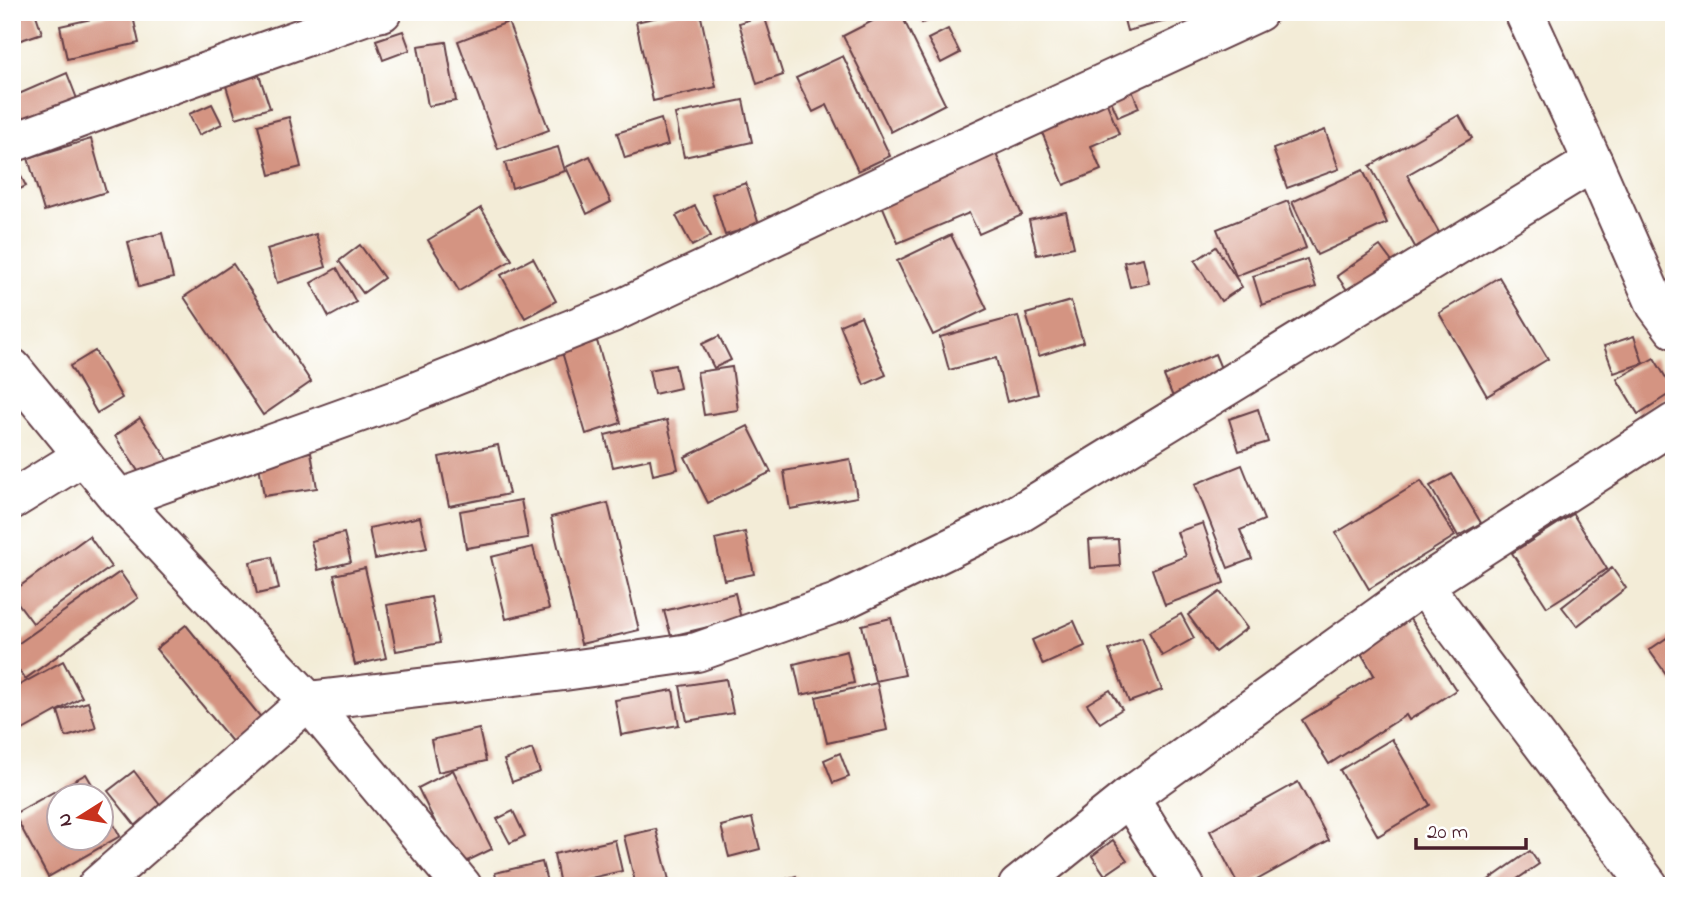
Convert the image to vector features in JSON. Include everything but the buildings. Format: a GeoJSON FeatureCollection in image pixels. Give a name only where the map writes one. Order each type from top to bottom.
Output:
{"type":"FeatureCollection","features":[{"type":"Feature","properties":{"kind":"street"},"geometry":{"type":"LineString","coordinates":[[12,143],[364,16],[382,12]]}},
{"type":"Feature","properties":{"kind":"street"},"geometry":{"type":"LineString","coordinates":[[118,499],[397,399],[612,313],[1258,12]]}},
{"type":"Feature","properties":{"kind":"street"},"geometry":{"type":"LineString","coordinates":[[1524,12],[1656,305],[1674,329]]}},
{"type":"Feature","properties":{"kind":"street"},"geometry":{"type":"LineString","coordinates":[[97,886],[308,701],[565,671],[697,652],[836,603],[1010,519],[1593,162]]}},
{"type":"Feature","properties":{"kind":"street"},"geometry":{"type":"LineString","coordinates":[[12,368],[118,499],[308,701],[462,886]]}},
{"type":"Feature","properties":{"kind":"street"},"geometry":{"type":"LineString","coordinates":[[1018,886],[1129,797],[1423,586],[1674,423]]}},
{"type":"Feature","properties":{"kind":"street"},"geometry":{"type":"LineString","coordinates":[[12,500],[83,456]]}},
{"type":"Feature","properties":{"kind":"street"},"geometry":{"type":"LineString","coordinates":[[1423,586],[1649,886]]}},
{"type":"Feature","properties":{"kind":"street"},"geometry":{"type":"LineString","coordinates":[[1129,797],[1185,886]]}}]}
